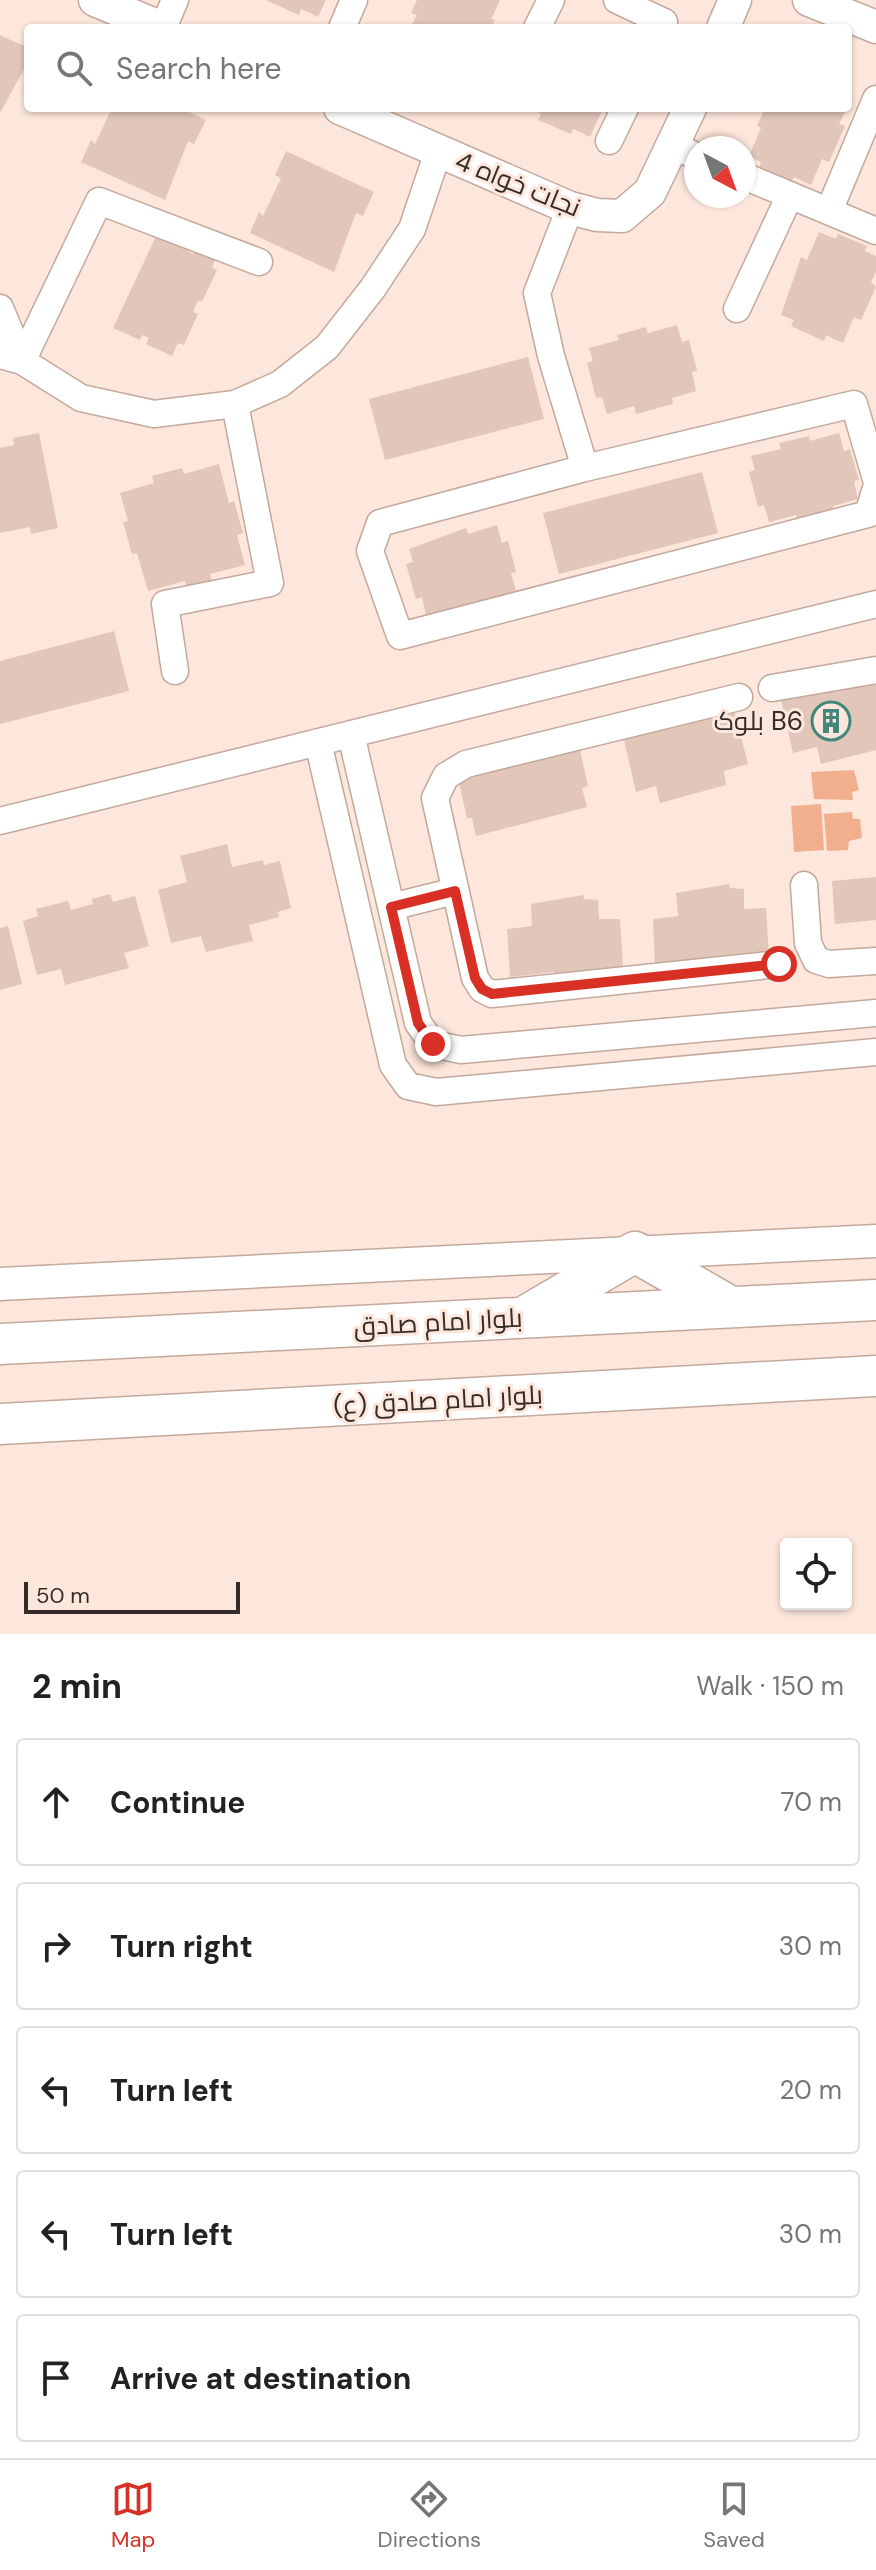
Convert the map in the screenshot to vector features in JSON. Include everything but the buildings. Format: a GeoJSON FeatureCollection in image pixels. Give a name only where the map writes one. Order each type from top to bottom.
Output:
{"type":"FeatureCollection","features":[{"type":"Feature","properties":{"kind":"main road"},"geometry":{"type":"LineString","coordinates":[[522,1318],[635,1252],[731,1307]]}},
{"type":"Feature","properties":{"kind":"main road","name":"بلوار امام صادق"},"geometry":{"type":"LineString","coordinates":[[0,1344],[876,1300]]}},
{"type":"Feature","properties":{"kind":"main road","name":"بلوار امام صادق (ع)"},"geometry":{"type":"LineString","coordinates":[[0,1424],[876,1376]]}},
{"type":"Feature","properties":{"kind":"street"},"geometry":{"type":"LineString","coordinates":[[95,0],[153,24]]}},
{"type":"Feature","properties":{"kind":"street"},"geometry":{"type":"LineString","coordinates":[[165,24],[175,0]]}},
{"type":"Feature","properties":{"kind":"street"},"geometry":{"type":"LineString","coordinates":[[344,24],[354,0]]}},
{"type":"Feature","properties":{"kind":"street"},"geometry":{"type":"LineString","coordinates":[[539,24],[551,0]]}},
{"type":"Feature","properties":{"kind":"street"},"geometry":{"type":"LineString","coordinates":[[617,0],[667,17]]}},
{"type":"Feature","properties":{"kind":"street"},"geometry":{"type":"LineString","coordinates":[[725,24],[735,0]]}},
{"type":"Feature","properties":{"kind":"street"},"geometry":{"type":"LineString","coordinates":[[809,0],[876,27]]}},
{"type":"Feature","properties":{"kind":"street"},"geometry":{"type":"LineString","coordinates":[[829,211],[876,99]]}},
{"type":"Feature","properties":{"kind":"street","name":"نجات خواه 4"},"geometry":{"type":"LineString","coordinates":[[349,112],[570,208],[597,215],[622,216],[650,192],[684,152]]}},
{"type":"Feature","properties":{"kind":"street"},"geometry":{"type":"LineString","coordinates":[[609,141],[623,112]]}},
{"type":"Feature","properties":{"kind":"street","name":"نجات خواه 4"},"geometry":{"type":"LineString","coordinates":[[687,136],[690,112]]}},
{"type":"Feature","properties":{"kind":"street"},"geometry":{"type":"LineString","coordinates":[[0,308],[11,358],[81,398],[154,414],[235,404],[280,384],[327,347],[412,229],[438,152]]}},
{"type":"Feature","properties":{"kind":"street"},"geometry":{"type":"LineString","coordinates":[[756,181],[876,231]]}},
{"type":"Feature","properties":{"kind":"street"},"geometry":{"type":"LineString","coordinates":[[737,309],[790,195]]}},
{"type":"Feature","properties":{"kind":"street"},"geometry":{"type":"LineString","coordinates":[[11,358],[99,201],[259,262]]}},
{"type":"Feature","properties":{"kind":"street"},"geometry":{"type":"LineString","coordinates":[[570,208],[537,293],[551,356],[585,468]]}},
{"type":"Feature","properties":{"kind":"street"},"geometry":{"type":"LineString","coordinates":[[175,671],[165,604],[270,583],[235,404]]}},
{"type":"Feature","properties":{"kind":"street"},"geometry":{"type":"LineString","coordinates":[[876,479],[854,404],[585,468],[380,523],[370,551],[400,636],[868,514],[876,488]]}},
{"type":"Feature","properties":{"kind":"street"},"geometry":{"type":"LineString","coordinates":[[0,821],[876,604]]}},
{"type":"Feature","properties":{"kind":"street"},"geometry":{"type":"LineString","coordinates":[[772,688],[876,670]]}},
{"type":"Feature","properties":{"kind":"street"},"geometry":{"type":"LineString","coordinates":[[739,697],[455,769],[438,787],[435,798],[475,978],[482,989],[492,994],[779,964]]}},
{"type":"Feature","properties":{"kind":"street"},"geometry":{"type":"LineString","coordinates":[[351,734],[418,1023],[433,1044],[461,1050],[876,1013]]}},
{"type":"Feature","properties":{"kind":"street"},"geometry":{"type":"LineString","coordinates":[[318,742],[390,1054],[393,1065],[408,1086],[436,1092],[876,1052]]}},
{"type":"Feature","properties":{"kind":"street"},"geometry":{"type":"LineString","coordinates":[[804,885],[808,943],[816,960],[829,964],[876,961]]}},
{"type":"Feature","properties":{"kind":"street"},"geometry":{"type":"LineString","coordinates":[[391,907],[455,891]]}},
{"type":"Feature","properties":{"kind":"street"},"geometry":{"type":"LineString","coordinates":[[0,1284],[876,1241]]}},
{"type":"Feature","properties":{"kind":"shaded area"},"geometry":{"type":"Polygon","coordinates":[[[854,770],[859,790],[852,792],[853,800],[814,799],[811,772],[854,770]]]}},
{"type":"Feature","properties":{"kind":"shaded area"},"geometry":{"type":"Polygon","coordinates":[[[821,804],[824,850],[794,852],[791,806],[821,804]]]}},
{"type":"Feature","properties":{"kind":"shaded area"},"geometry":{"type":"Polygon","coordinates":[[[852,812],[853,819],[860,819],[862,838],[849,841],[848,850],[827,851],[824,814],[852,812]]]}},
{"type":"Feature","properties":{"kind":"place","name":"بلوک B6"},"geometry":{"type":"Point","coordinates":[831,721]}},
{"type":"Feature","properties":{"kind":"route"},"geometry":{"type":"LineString","coordinates":[[433,1044],[418,1023],[391,907],[455,891],[475,978],[482,989],[492,994],[506,995],[779,964]]}}]}
